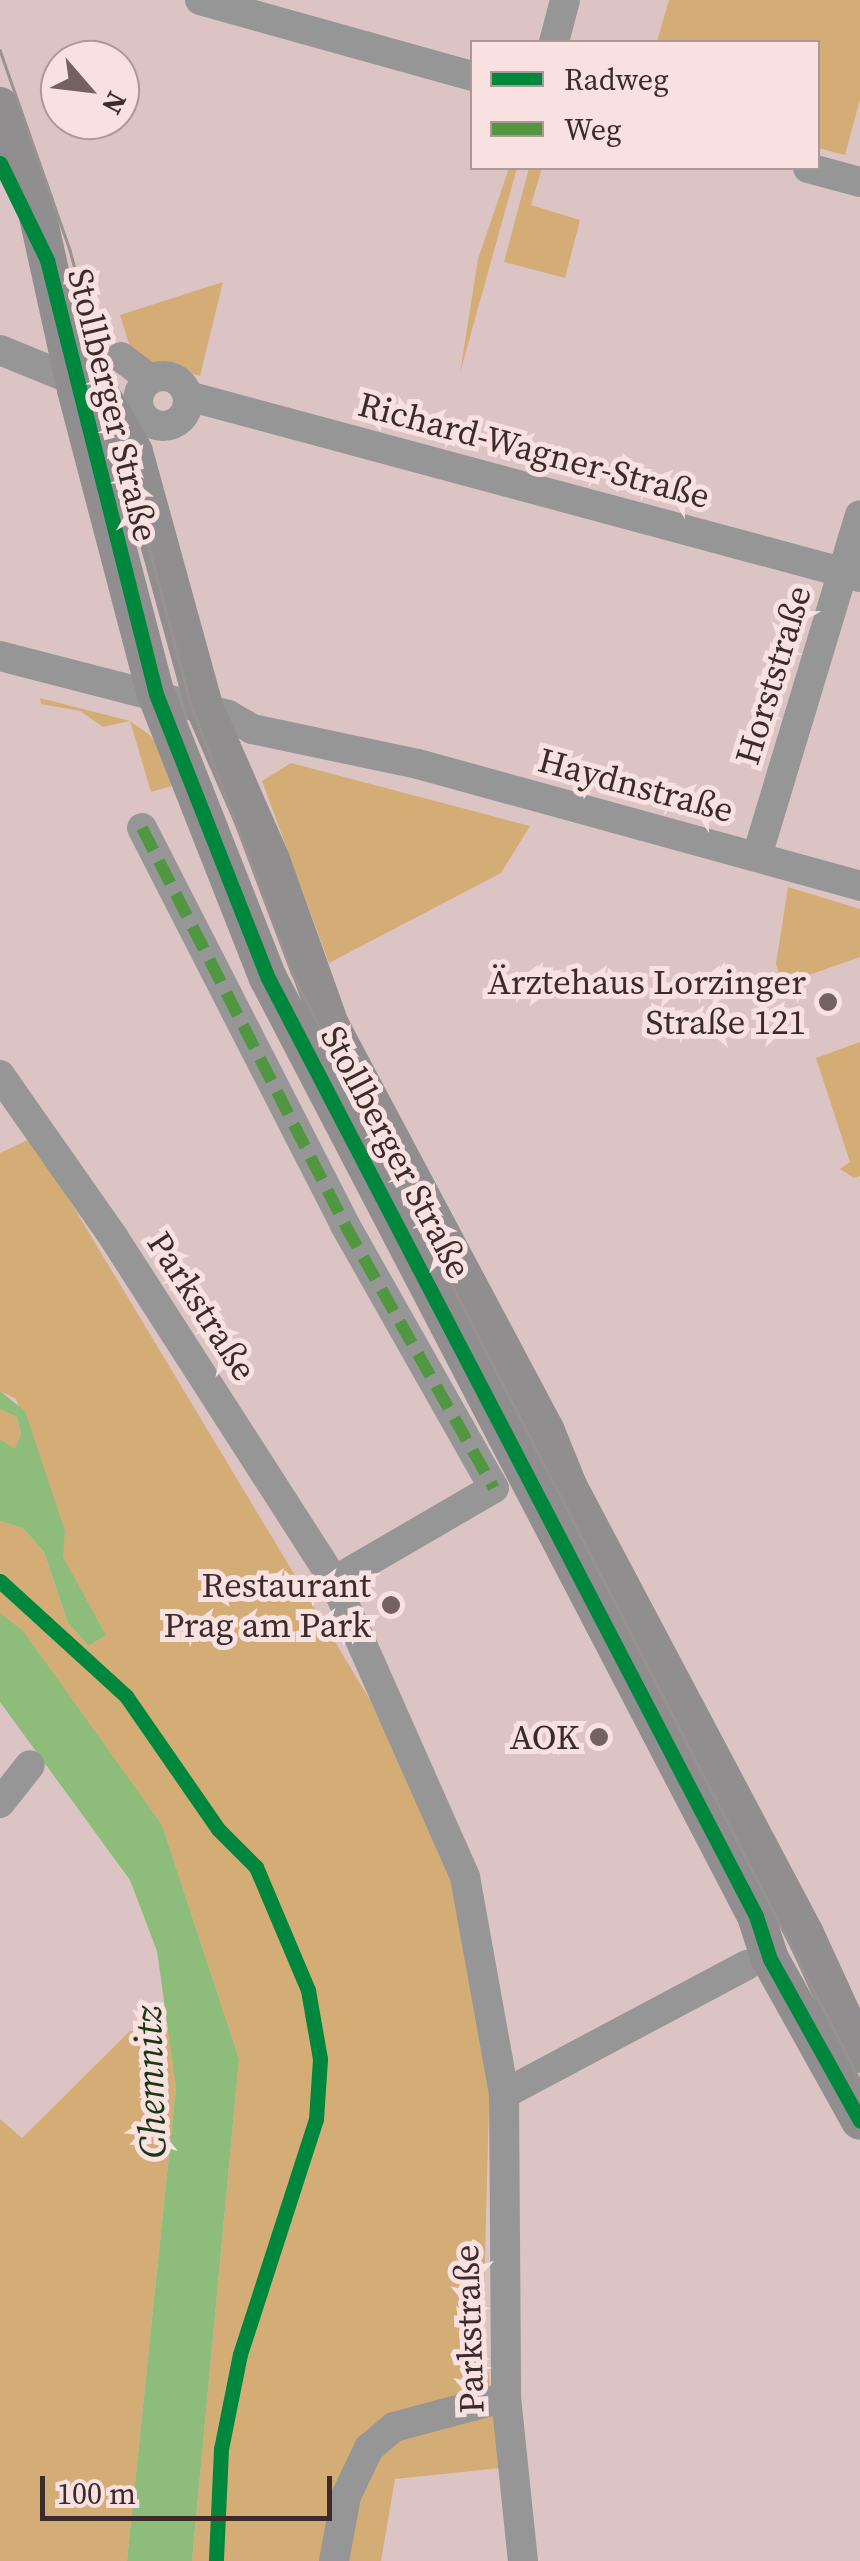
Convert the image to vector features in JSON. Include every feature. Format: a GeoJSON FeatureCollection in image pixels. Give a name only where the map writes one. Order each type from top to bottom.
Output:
{"type":"FeatureCollection","features":[{"type":"Feature","properties":{"kind":"main road","name":"Stollberger Straße"},"geometry":{"type":"LineString","coordinates":[[0,106],[35,203],[46,260],[69,340],[73,380],[156,694],[268,978],[747,1898],[770,1959],[860,2121]]}},
{"type":"Feature","properties":{"kind":"main road","name":"Stollberger Straße"},"geometry":{"type":"LineString","coordinates":[[0,163],[46,260]]}},
{"type":"Feature","properties":{"kind":"main road","name":"Stollberger Straße"},"geometry":{"type":"LineString","coordinates":[[69,340],[134,452],[216,712],[330,1026],[546,1429],[569,1488],[805,1934],[860,2054]]}},
{"type":"Feature","properties":{"kind":"street"},"geometry":{"type":"LineString","coordinates":[[555,40],[565,0]]}},
{"type":"Feature","properties":{"kind":"street"},"geometry":{"type":"LineString","coordinates":[[210,1],[470,75]]}},
{"type":"Feature","properties":{"kind":"street"},"geometry":{"type":"LineString","coordinates":[[815,170],[860,182]]}},
{"type":"Feature","properties":{"kind":"street"},"geometry":{"type":"LineString","coordinates":[[0,350],[73,380]]}},
{"type":"Feature","properties":{"kind":"street","name":"Richard-Wagner-Straße"},"geometry":{"type":"LineString","coordinates":[[121,357],[150,380],[169,376],[188,396],[852,575]]}},
{"type":"Feature","properties":{"kind":"street"},"geometry":{"type":"LineString","coordinates":[[150,380],[138,406],[154,425],[181,420],[188,396]]}},
{"type":"Feature","properties":{"kind":"street","name":"Horststraße"},"geometry":{"type":"LineString","coordinates":[[756,856],[852,575],[860,515]]}},
{"type":"Feature","properties":{"kind":"street","name":"Haydnstraße"},"geometry":{"type":"LineString","coordinates":[[0,656],[156,694],[268,733],[392,758],[860,886]]}},
{"type":"Feature","properties":{"kind":"street"},"geometry":{"type":"LineString","coordinates":[[142,828],[345,1225],[494,1488],[334,1582]]}},
{"type":"Feature","properties":{"kind":"street","name":"Parkstraße"},"geometry":{"type":"LineString","coordinates":[[0,1075],[114,1238],[334,1582],[466,1877],[504,2094],[506,2397],[523,2561]]}},
{"type":"Feature","properties":{"kind":"street"},"geometry":{"type":"LineString","coordinates":[[0,1802],[30,1765]]}},
{"type":"Feature","properties":{"kind":"street"},"geometry":{"type":"LineString","coordinates":[[504,2094],[747,1965]]}},
{"type":"Feature","properties":{"kind":"street"},"geometry":{"type":"LineString","coordinates":[[334,2561],[346,2496],[369,2448],[394,2427],[506,2397]]}},
{"type":"Feature","properties":{"kind":"shaded area"},"geometry":{"type":"Polygon","coordinates":[[[669,0],[860,0],[860,100],[845,155],[820,149],[820,40],[657,40],[669,0]]]}},
{"type":"Feature","properties":{"kind":"shaded area"},"geometry":{"type":"Polygon","coordinates":[[[508,170],[516,170],[460,373],[478,259],[508,170]]]}},
{"type":"Feature","properties":{"kind":"shaded area"},"geometry":{"type":"Polygon","coordinates":[[[528,170],[541,170],[531,205],[580,220],[565,278],[504,262],[528,170]]]}},
{"type":"Feature","properties":{"kind":"shaded area"},"geometry":{"type":"Polygon","coordinates":[[[223,282],[200,376],[145,361],[130,347],[120,315],[223,282]]]}},
{"type":"Feature","properties":{"kind":"shaded area"},"geometry":{"type":"Polygon","coordinates":[[[40,698],[130,721],[103,727],[80,711],[41,704],[40,698]]]}},
{"type":"Feature","properties":{"kind":"shaded area"},"geometry":{"type":"Polygon","coordinates":[[[130,721],[151,736],[182,783],[151,792],[130,721]]]}},
{"type":"Feature","properties":{"kind":"shaded area"},"geometry":{"type":"Polygon","coordinates":[[[291,763],[530,826],[501,873],[329,963],[262,781],[291,763]]]}},
{"type":"Feature","properties":{"kind":"shaded area"},"geometry":{"type":"Polygon","coordinates":[[[788,887],[860,909],[860,957],[789,982],[780,977],[776,964],[788,887]]]}},
{"type":"Feature","properties":{"kind":"shaded area"},"geometry":{"type":"Polygon","coordinates":[[[860,1042],[860,1176],[854,1178],[840,1169],[850,1162],[816,1058],[860,1042]]]}},
{"type":"Feature","properties":{"kind":"shaded area"},"geometry":{"type":"Polygon","coordinates":[[[32,1138],[462,1853],[492,1993],[483,2333],[501,2468],[395,2479],[381,2561],[192,2561],[239,2059],[162,1825],[0,1614],[0,1521],[23,1528],[44,1552],[68,1623],[89,1646],[106,1635],[62,1557],[65,1531],[16,1399],[0,1391],[0,1153],[32,1138]]]}},
{"type":"Feature","properties":{"kind":"shaded area"},"geometry":{"type":"Polygon","coordinates":[[[0,1391],[25,1411],[65,1531],[63,1557],[106,1635],[89,1646],[68,1623],[44,1552],[23,1528],[0,1521],[0,1439],[15,1449],[21,1434],[17,1417],[0,1409],[0,1391]]]}},
{"type":"Feature","properties":{"kind":"shaded area"},"geometry":{"type":"Polygon","coordinates":[[[0,1409],[17,1417],[21,1434],[15,1450],[0,1439],[0,1409]]]}},
{"type":"Feature","properties":{"kind":"shaded area"},"geometry":{"type":"Polygon","coordinates":[[[0,1613],[23,1631],[162,1825],[239,2059],[192,2561],[127,2561],[176,2087],[157,1951],[130,1880],[0,1702],[0,1613]]]}},
{"type":"Feature","properties":{"kind":"shaded area"},"geometry":{"type":"Polygon","coordinates":[[[172,2030],[176,2087],[127,2561],[0,2561],[0,2119],[22,2138],[130,2031],[172,2030]]]}},
{"type":"Feature","properties":{"kind":"tram line"},"geometry":{"type":"LineString","coordinates":[[0,50],[70,250],[191,704],[292,973],[860,2080]]}},
{"type":"Feature","properties":{"kind":"marked path"},"geometry":{"type":"LineString","coordinates":[[142,828],[345,1225],[494,1488]]}},
{"type":"Feature","properties":{"kind":"cycle path"},"geometry":{"type":"LineString","coordinates":[[0,163],[47,260],[156,694],[268,978],[756,1916],[770,1959],[860,2121]]}},
{"type":"Feature","properties":{"kind":"cycle path"},"geometry":{"type":"LineString","coordinates":[[0,1581],[126,1696],[218,1829],[256,1867],[308,1990],[320,2059],[316,2119],[240,2354],[221,2449],[216,2561]]}},
{"type":"Feature","properties":{"kind":"place","name":"Ärztehaus Lorzinger Straße 121"},"geometry":{"type":"Point","coordinates":[828,1002]}},
{"type":"Feature","properties":{"kind":"place","name":"Restaurant Prag am Park"},"geometry":{"type":"Point","coordinates":[391,1605]}},
{"type":"Feature","properties":{"kind":"place","name":"AOK"},"geometry":{"type":"Point","coordinates":[599,1737]}},
{"type":"Feature","properties":{"kind":"water label","name":"Chemnitz"},"geometry":{"type":"Point","coordinates":[151,2082]}}]}
